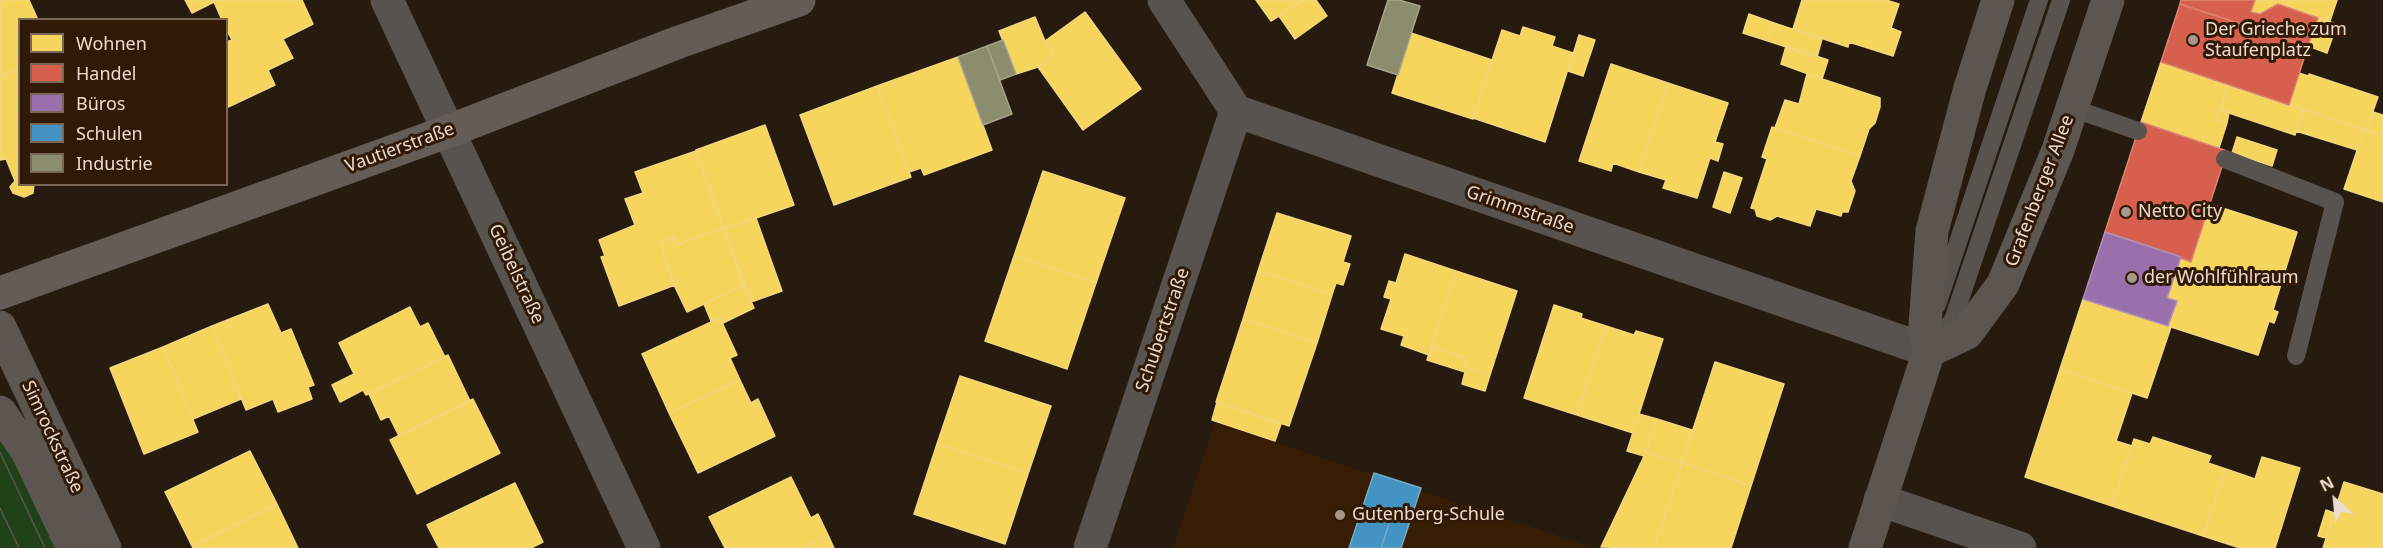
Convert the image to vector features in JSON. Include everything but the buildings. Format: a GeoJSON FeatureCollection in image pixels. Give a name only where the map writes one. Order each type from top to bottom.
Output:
{"type":"FeatureCollection","features":[{"type":"Feature","properties":{"kind":"main road","name":"Vautierstraße"},"geometry":{"type":"LineString","coordinates":[[0,293],[449,131],[679,42],[799,0]]}},
{"type":"Feature","properties":{"kind":"street","name":"Geibelstraße"},"geometry":{"type":"LineString","coordinates":[[387,0],[644,548]]}},
{"type":"Feature","properties":{"kind":"street"},"geometry":{"type":"LineString","coordinates":[[1164,0],[1236,111]]}},
{"type":"Feature","properties":{"kind":"street"},"geometry":{"type":"LineString","coordinates":[[1865,548],[1929,351],[1925,325],[1932,231],[1970,88],[1998,0]]}},
{"type":"Feature","properties":{"kind":"street","name":"Grafenberger Allee"},"geometry":{"type":"LineString","coordinates":[[1929,351],[1967,333],[2003,284],[2058,150],[2108,0]]}},
{"type":"Feature","properties":{"kind":"street","name":"Grimmstraße"},"geometry":{"type":"LineString","coordinates":[[1236,111],[1929,351]]}},
{"type":"Feature","properties":{"kind":"street","name":"Schubertstraße"},"geometry":{"type":"LineString","coordinates":[[1090,548],[1236,111]]}},
{"type":"Feature","properties":{"kind":"street","name":"Simrockstraße"},"geometry":{"type":"LineString","coordinates":[[0,327],[105,548]]}},
{"type":"Feature","properties":{"kind":"street","name":"Simrockstraße"},"geometry":{"type":"LineString","coordinates":[[0,412],[27,451],[74,548]]}},
{"type":"Feature","properties":{"kind":"street"},"geometry":{"type":"LineString","coordinates":[[1880,500],[2020,548]]}},
{"type":"Feature","properties":{"kind":"lane"},"geometry":{"type":"LineString","coordinates":[[1929,351],[1935,314],[2039,0]]}},
{"type":"Feature","properties":{"kind":"lane"},"geometry":{"type":"LineString","coordinates":[[1929,351],[1953,320],[2061,0]]}},
{"type":"Feature","properties":{"kind":"lane"},"geometry":{"type":"LineString","coordinates":[[2072,108],[2138,131]]}},
{"type":"Feature","properties":{"kind":"lane"},"geometry":{"type":"LineString","coordinates":[[2225,159],[2335,202],[2296,356]]}},
{"type":"Feature","properties":{"kind":"shaded area","name":"Gutenberg-Schule"},"geometry":{"type":"Polygon","coordinates":[[[1215,422],[1397,483],[1595,548],[1173,548],[1215,422]]]}},
{"type":"Feature","properties":{"kind":"green space"},"geometry":{"type":"Polygon","coordinates":[[[0,437],[10,450],[61,548],[0,548],[0,437]]]}},
{"type":"Feature","properties":{"kind":"tram line"},"geometry":{"type":"LineString","coordinates":[[1855,548],[2039,0]]}},
{"type":"Feature","properties":{"kind":"tram line"},"geometry":{"type":"LineString","coordinates":[[1874,548],[2061,0]]}},
{"type":"Feature","properties":{"kind":"tram line"},"geometry":{"type":"LineString","coordinates":[[0,452],[45,548]]}},
{"type":"Feature","properties":{"kind":"tram line"},"geometry":{"type":"LineString","coordinates":[[0,508],[19,548]]}},
{"type":"Feature","properties":{"kind":"place","name":"Der Grieche zum Staufenplatz"},"geometry":{"type":"Point","coordinates":[2193,40]}},
{"type":"Feature","properties":{"kind":"place","name":"Netto City"},"geometry":{"type":"Point","coordinates":[2126,212]}},
{"type":"Feature","properties":{"kind":"place","name":"der Wohlfühlraum"},"geometry":{"type":"Point","coordinates":[2132,278]}},
{"type":"Feature","properties":{"kind":"place","name":"Gutenberg-Schule"},"geometry":{"type":"Point","coordinates":[1340,515]}}]}
